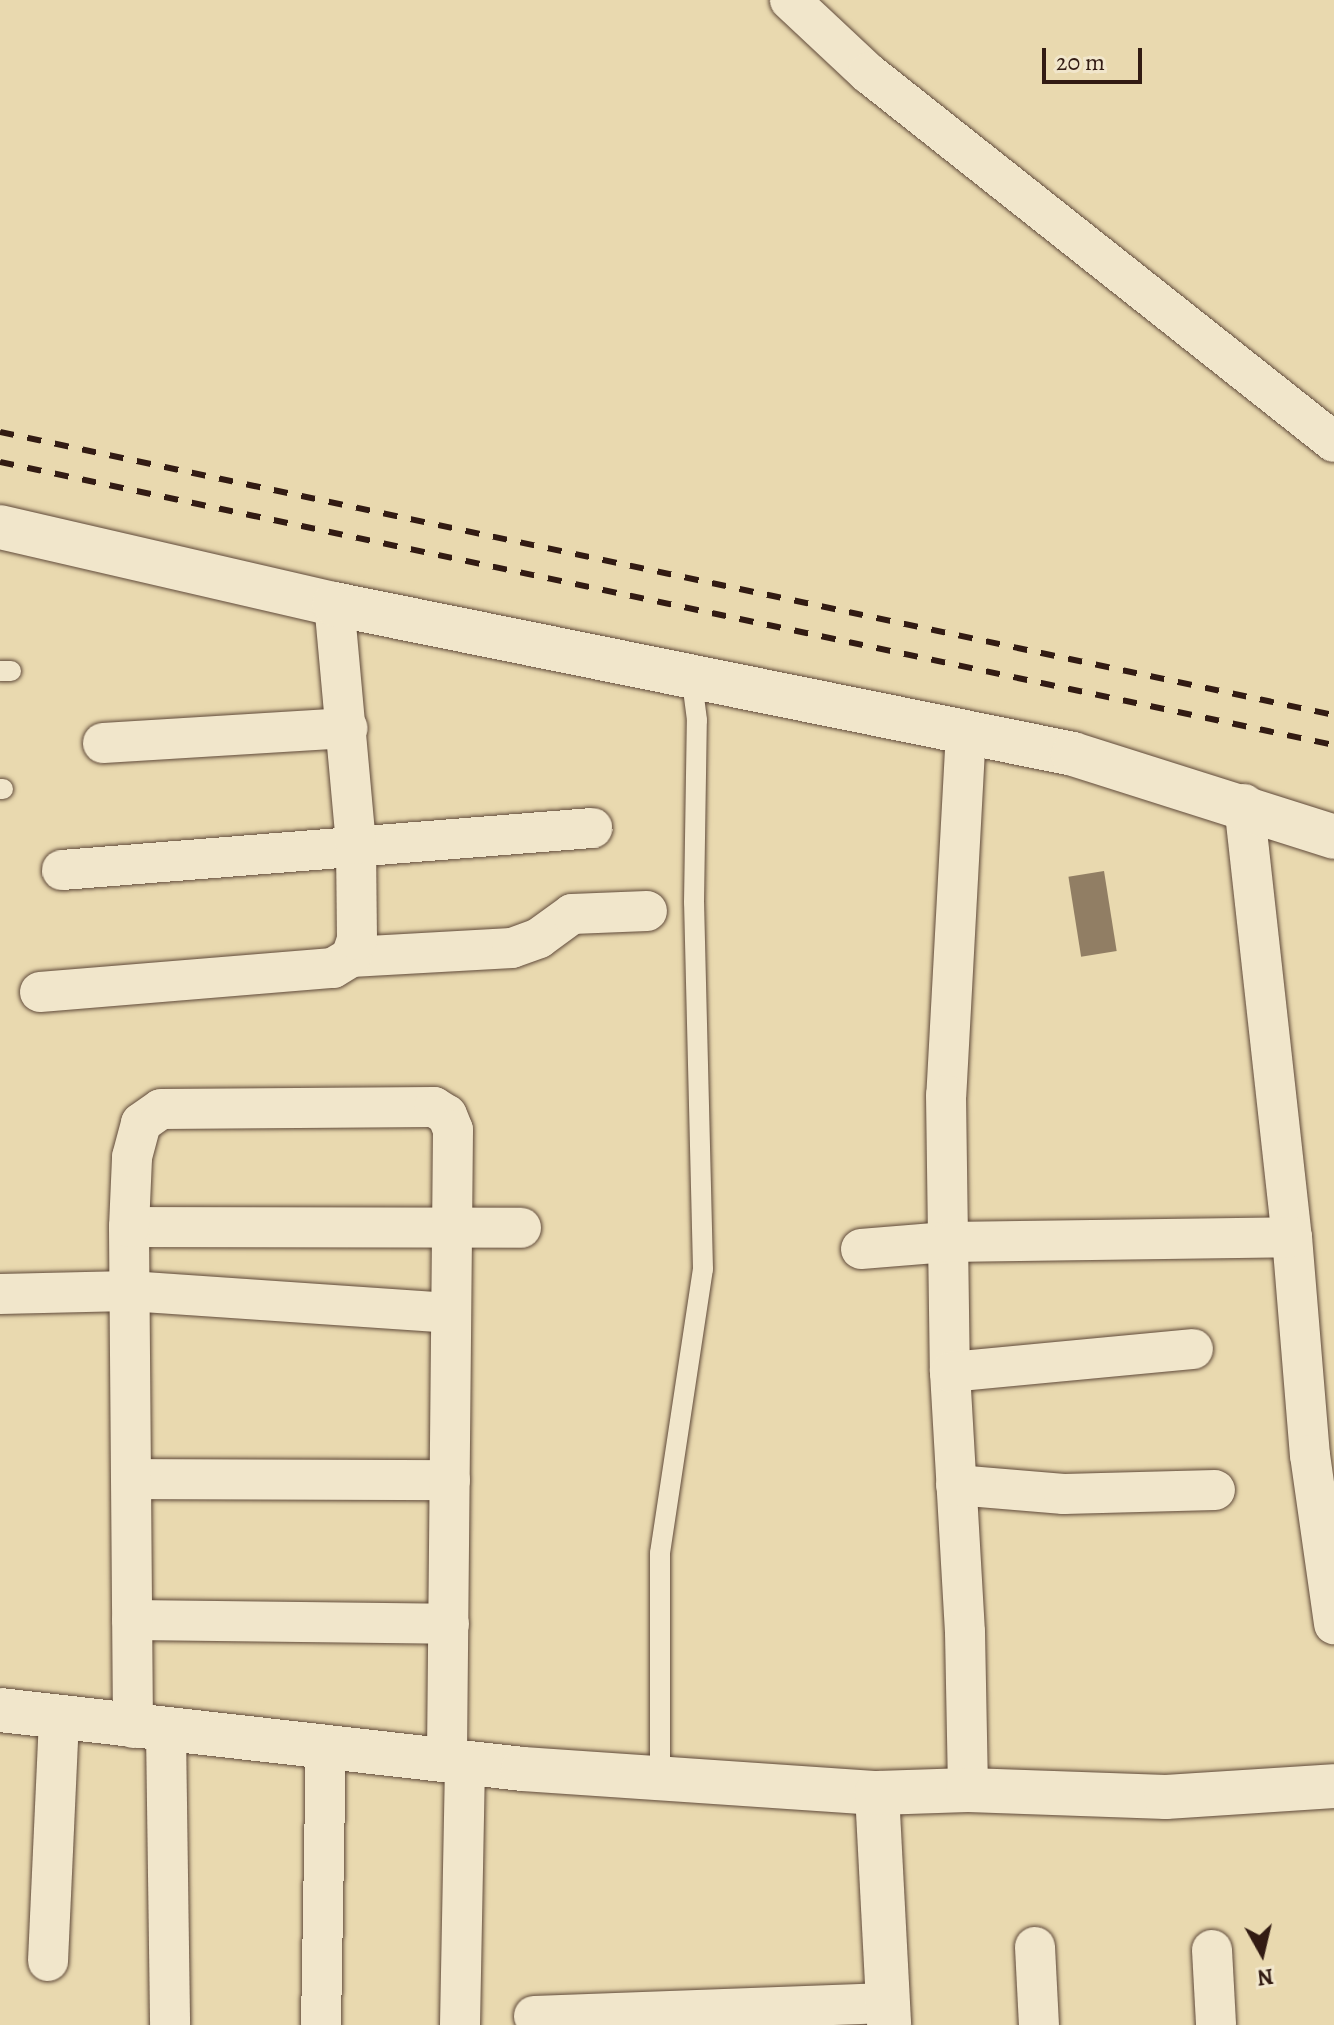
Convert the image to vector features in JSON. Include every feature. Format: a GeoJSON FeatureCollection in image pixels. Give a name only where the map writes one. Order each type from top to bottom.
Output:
{"type":"FeatureCollection","features":[{"type":"Feature","properties":{"kind":"street"},"geometry":{"type":"LineString","coordinates":[[790,0],[868,73],[1334,442]]}},
{"type":"Feature","properties":{"kind":"street"},"geometry":{"type":"LineString","coordinates":[[0,527],[334,604],[691,674],[1073,754],[1244,804],[1334,837]]}},
{"type":"Feature","properties":{"kind":"street"},"geometry":{"type":"LineString","coordinates":[[334,604],[348,728],[356,847],[357,940],[351,957]]}},
{"type":"Feature","properties":{"kind":"street"},"geometry":{"type":"LineString","coordinates":[[103,743],[348,728]]}},
{"type":"Feature","properties":{"kind":"street"},"geometry":{"type":"LineString","coordinates":[[966,731],[946,1095],[950,1372],[968,1790]]}},
{"type":"Feature","properties":{"kind":"street"},"geometry":{"type":"LineString","coordinates":[[1244,804],[1292,1237],[1310,1455],[1334,1624]]}},
{"type":"Feature","properties":{"kind":"street"},"geometry":{"type":"LineString","coordinates":[[62,870],[592,828]]}},
{"type":"Feature","properties":{"kind":"street"},"geometry":{"type":"LineString","coordinates":[[40,992],[333,968],[351,957],[512,948],[539,938],[572,914],[647,911]]}},
{"type":"Feature","properties":{"kind":"street"},"geometry":{"type":"LineString","coordinates":[[170,2025],[149,1730],[132,1620],[129,1227],[132,1157],[141,1123],[161,1109],[434,1107],[447,1115],[453,1130],[448,1226],[449,1624],[456,1760],[460,2025]]}},
{"type":"Feature","properties":{"kind":"street"},"geometry":{"type":"LineString","coordinates":[[129,1227],[521,1228]]}},
{"type":"Feature","properties":{"kind":"street"},"geometry":{"type":"LineString","coordinates":[[861,1249],[947,1242],[1292,1237]]}},
{"type":"Feature","properties":{"kind":"street"},"geometry":{"type":"LineString","coordinates":[[0,1294],[129,1291],[449,1313]]}},
{"type":"Feature","properties":{"kind":"street"},"geometry":{"type":"LineString","coordinates":[[950,1372],[1193,1349]]}},
{"type":"Feature","properties":{"kind":"street"},"geometry":{"type":"LineString","coordinates":[[131,1479],[450,1480]]}},
{"type":"Feature","properties":{"kind":"street"},"geometry":{"type":"LineString","coordinates":[[956,1485],[1064,1494],[1215,1490]]}},
{"type":"Feature","properties":{"kind":"street"},"geometry":{"type":"LineString","coordinates":[[132,1620],[449,1624]]}},
{"type":"Feature","properties":{"kind":"street"},"geometry":{"type":"LineString","coordinates":[[0,1710],[149,1730],[660,1781],[877,1793],[968,1790],[1166,1797],[1334,1786]]}},
{"type":"Feature","properties":{"kind":"street"},"geometry":{"type":"LineString","coordinates":[[48,1961],[59,1718]]}},
{"type":"Feature","properties":{"kind":"street"},"geometry":{"type":"LineString","coordinates":[[321,2025],[326,1748]]}},
{"type":"Feature","properties":{"kind":"street"},"geometry":{"type":"LineString","coordinates":[[534,2016],[888,2014],[877,1793]]}},
{"type":"Feature","properties":{"kind":"street"},"geometry":{"type":"LineString","coordinates":[[1035,1947],[1039,2025]]}},
{"type":"Feature","properties":{"kind":"street"},"geometry":{"type":"LineString","coordinates":[[1212,1950],[1216,2025]]}},
{"type":"Feature","properties":{"kind":"lane"},"geometry":{"type":"LineString","coordinates":[[660,1781],[660,1553],[703,1269],[694,902],[697,720],[691,674]]}},
{"type":"Feature","properties":{"kind":"building"},"geometry":{"type":"Polygon","coordinates":[[[1104,871],[1117,951],[1081,957],[1068,877],[1104,871]]]}},
{"type":"Feature","properties":{"kind":"railway"},"geometry":{"type":"LineString","coordinates":[[0,432],[1334,715]]}},
{"type":"Feature","properties":{"kind":"railway"},"geometry":{"type":"LineString","coordinates":[[0,462],[1334,745]]}}]}
